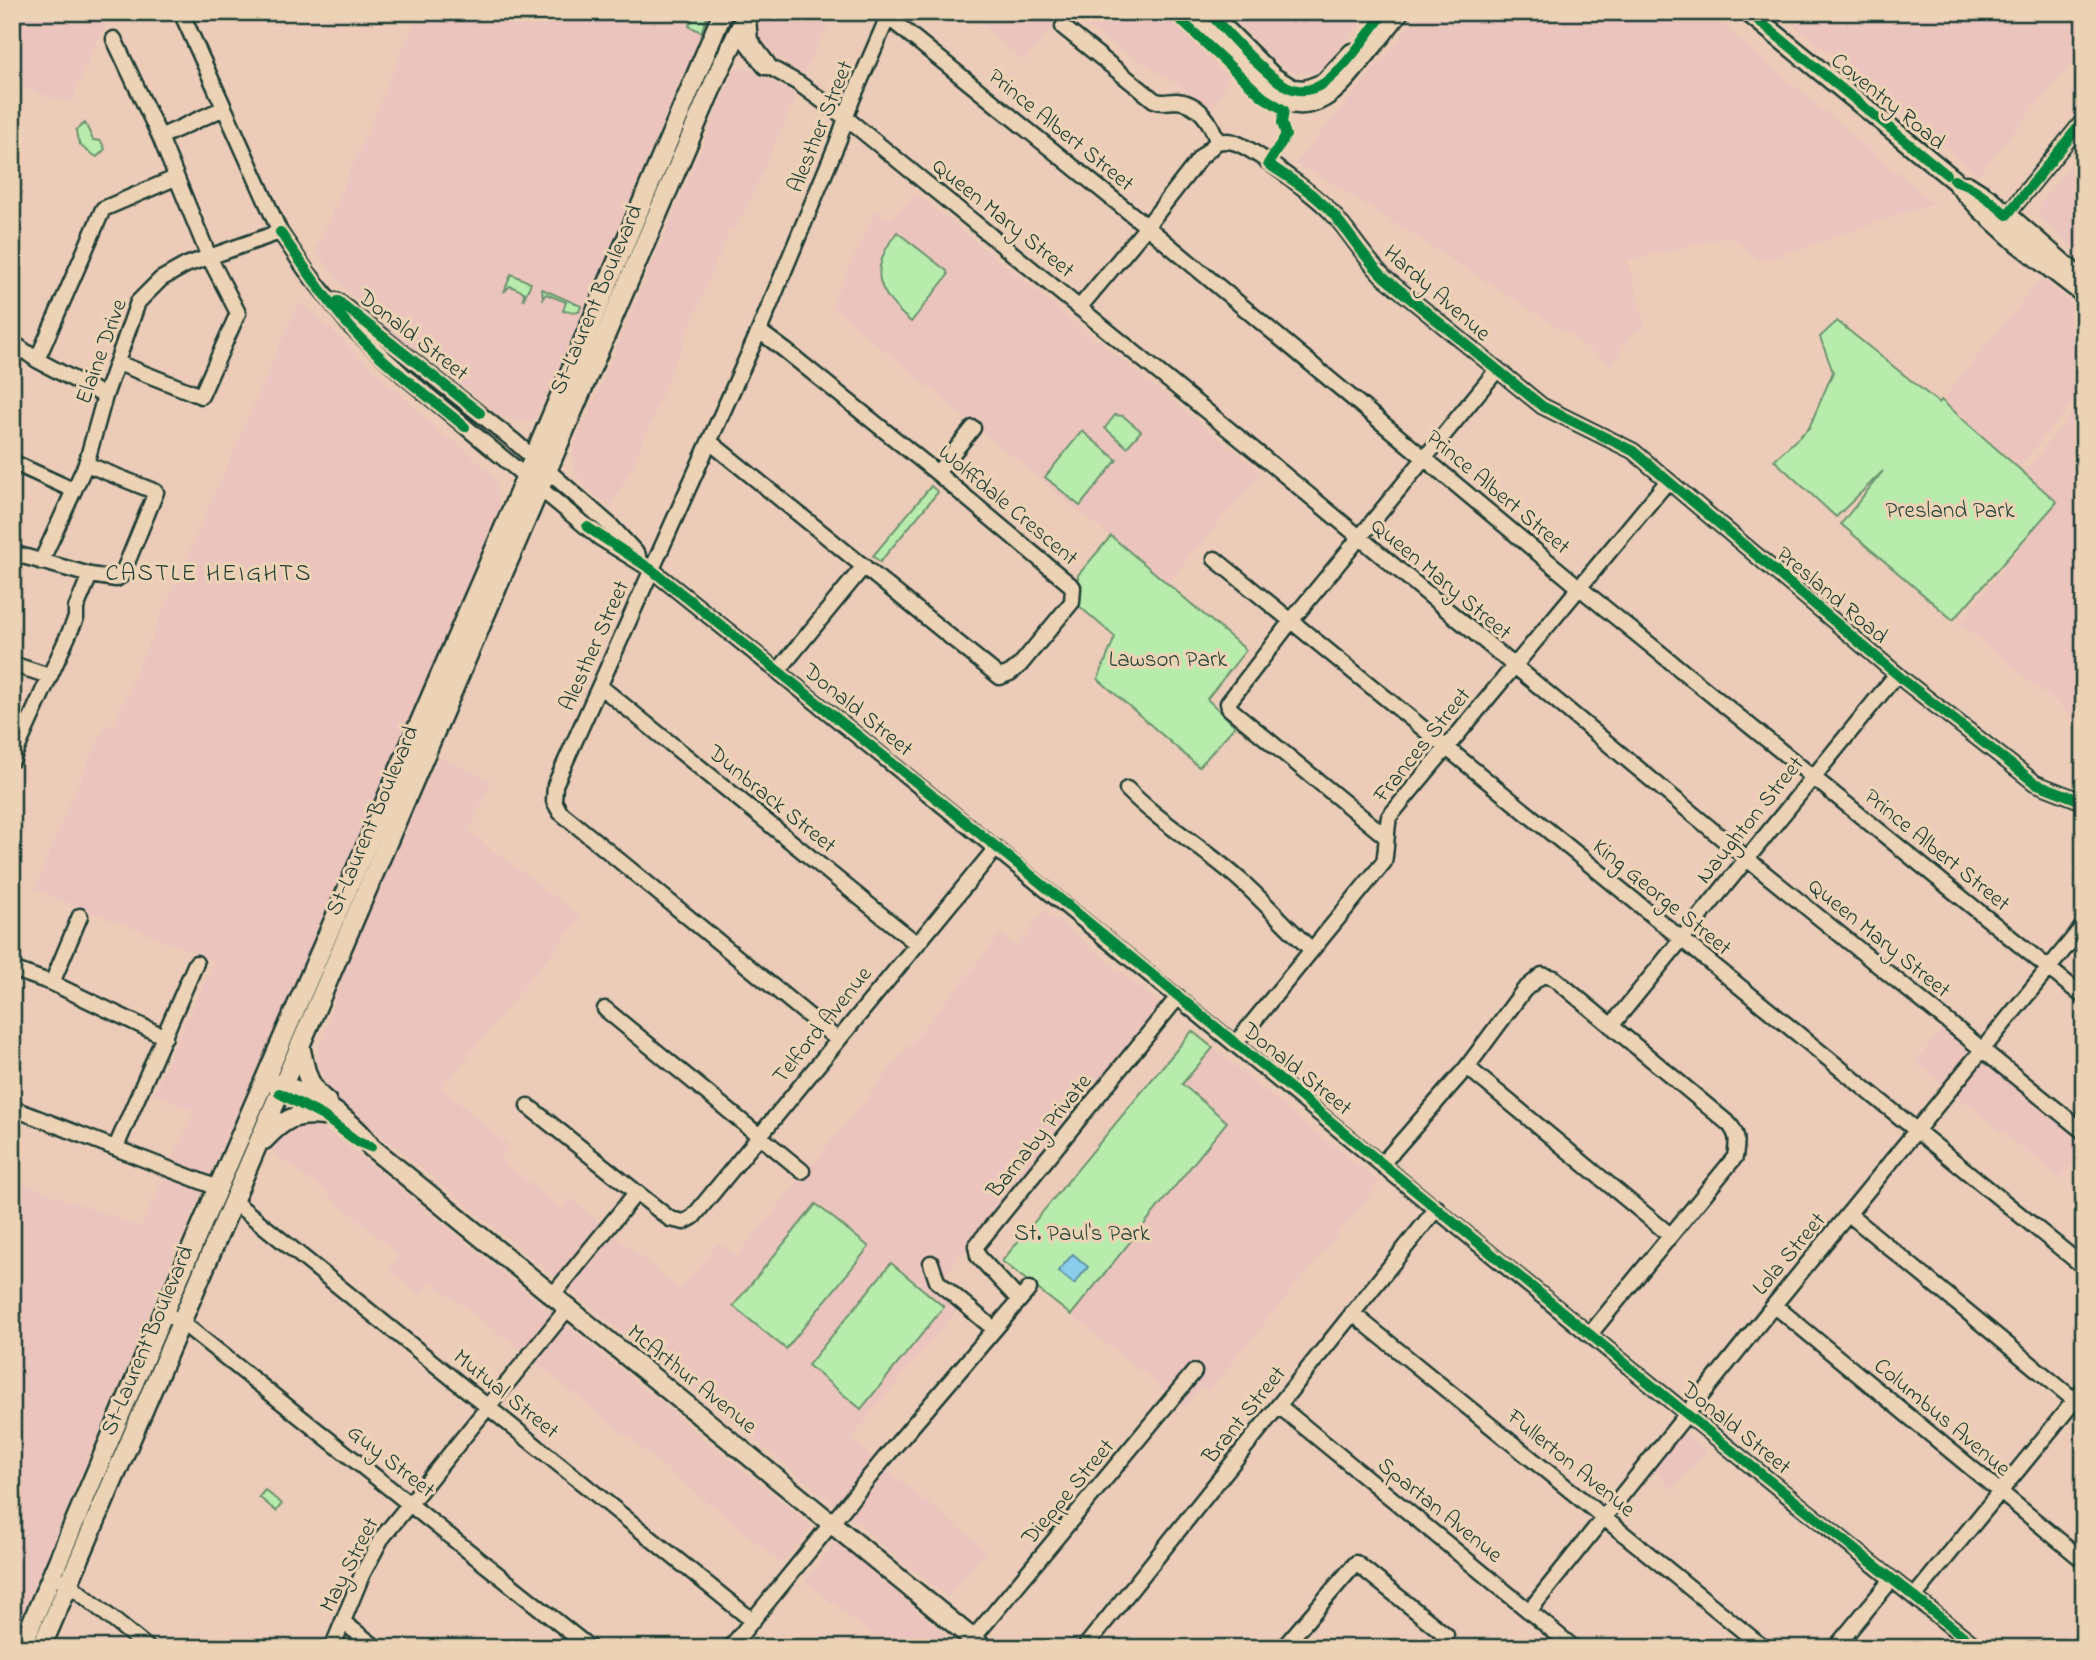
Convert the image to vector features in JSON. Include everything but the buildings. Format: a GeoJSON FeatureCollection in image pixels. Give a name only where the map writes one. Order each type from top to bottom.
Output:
{"type":"FeatureCollection","features":[{"type":"Feature","properties":{"kind":"main road","name":"St-Laurent Boulevard"},"geometry":{"type":"LineString","coordinates":[[21,1648],[60,1580],[257,1148],[537,473],[723,12]]}},
{"type":"Feature","properties":{"kind":"main road"},"geometry":{"type":"LineString","coordinates":[[1184,12],[1272,94],[1287,102],[1301,103],[1315,102],[1335,91],[1399,12]]}},
{"type":"Feature","properties":{"kind":"main road"},"geometry":{"type":"LineString","coordinates":[[1208,12],[1273,76],[1286,86],[1300,90],[1313,88],[1327,81],[1385,12]]}},
{"type":"Feature","properties":{"kind":"main road","name":"Coventry Road"},"geometry":{"type":"LineString","coordinates":[[1748,12],[1954,180],[1989,199],[2003,220],[2084,295]]}},
{"type":"Feature","properties":{"kind":"main road","name":"St-Laurent Boulevard"},"geometry":{"type":"LineString","coordinates":[[41,1648],[60,1580],[164,1312],[264,1081],[747,13]]}},
{"type":"Feature","properties":{"kind":"main road"},"geometry":{"type":"LineString","coordinates":[[747,13],[746,37],[754,52],[766,65]]}},
{"type":"Feature","properties":{"kind":"main road"},"geometry":{"type":"LineString","coordinates":[[719,71],[739,59],[766,65]]}},
{"type":"Feature","properties":{"kind":"main road","name":"Coventry Road"},"geometry":{"type":"LineString","coordinates":[[2003,220],[2084,282]]}},
{"type":"Feature","properties":{"kind":"main road"},"geometry":{"type":"LineString","coordinates":[[300,1045],[304,1070],[314,1090],[342,1117]]}},
{"type":"Feature","properties":{"kind":"main road","name":"McArthur Avenue"},"geometry":{"type":"LineString","coordinates":[[264,1081],[342,1117],[362,1133],[372,1147],[832,1523],[974,1645]]}},
{"type":"Feature","properties":{"kind":"main road","name":"McArthur Avenue"},"geometry":{"type":"LineString","coordinates":[[281,1089],[324,1116],[358,1142],[372,1147]]}},
{"type":"Feature","properties":{"kind":"main road"},"geometry":{"type":"LineString","coordinates":[[257,1148],[273,1130],[291,1117],[324,1116]]}},
{"type":"Feature","properties":{"kind":"street","name":"Donald Street"},"geometry":{"type":"LineString","coordinates":[[181,12],[280,232],[321,289],[480,413],[537,473],[611,526],[652,570],[1688,1415],[1978,1648]]}},
{"type":"Feature","properties":{"kind":"street","name":"Alesther Street"},"geometry":{"type":"LineString","coordinates":[[838,1040],[560,812],[554,801],[555,786],[760,331],[889,15]]}},
{"type":"Feature","properties":{"kind":"street","name":"Prince Albert Street"},"geometry":{"type":"LineString","coordinates":[[889,15],[1580,587],[2084,997]]}},
{"type":"Feature","properties":{"kind":"street"},"geometry":{"type":"LineString","coordinates":[[1063,27],[1154,100],[1194,106],[1211,125],[1217,142],[1200,158],[1079,308]]}},
{"type":"Feature","properties":{"kind":"street"},"geometry":{"type":"LineString","coordinates":[[114,39],[160,137],[209,257],[238,313],[201,397],[118,363]]}},
{"type":"Feature","properties":{"kind":"street","name":"Queen Mary Street"},"geometry":{"type":"LineString","coordinates":[[766,65],[798,83],[846,118],[1747,859],[2084,1132]]}},
{"type":"Feature","properties":{"kind":"street"},"geometry":{"type":"LineString","coordinates":[[160,137],[224,108]]}},
{"type":"Feature","properties":{"kind":"street"},"geometry":{"type":"LineString","coordinates":[[2003,220],[2084,120]]}},
{"type":"Feature","properties":{"kind":"street","name":"Hardy Avenue"},"geometry":{"type":"LineString","coordinates":[[1217,142],[1228,141],[1242,145],[1319,201],[1385,278],[1523,392],[1558,415]]}},
{"type":"Feature","properties":{"kind":"street"},"geometry":{"type":"LineString","coordinates":[[37,360],[103,209],[175,178]]}},
{"type":"Feature","properties":{"kind":"street","name":"Elaine Drive"},"geometry":{"type":"LineString","coordinates":[[41,562],[86,464],[105,396],[138,302],[161,279],[186,265],[280,232]]}},
{"type":"Feature","properties":{"kind":"street","name":"Wolffdale Crescent"},"geometry":{"type":"LineString","coordinates":[[709,442],[1000,677],[1020,665],[1072,602],[1073,587],[937,473],[760,331]]}},
{"type":"Feature","properties":{"kind":"street"},"geometry":{"type":"LineString","coordinates":[[12,342],[37,360],[105,396]]}},
{"type":"Feature","properties":{"kind":"street"},"geometry":{"type":"LineString","coordinates":[[1385,836],[1229,708],[1228,703],[1291,621],[1497,370]]}},
{"type":"Feature","properties":{"kind":"street","name":"Presland Road"},"geometry":{"type":"LineString","coordinates":[[1558,415],[1622,444],[1897,674],[2035,783],[2084,802]]}},
{"type":"Feature","properties":{"kind":"street"},"geometry":{"type":"LineString","coordinates":[[937,473],[973,428]]}},
{"type":"Feature","properties":{"kind":"street"},"geometry":{"type":"LineString","coordinates":[[12,462],[74,490]]}},
{"type":"Feature","properties":{"kind":"street"},"geometry":{"type":"LineString","coordinates":[[12,553],[90,575],[116,579],[122,575],[156,492],[86,464]]}},
{"type":"Feature","properties":{"kind":"street","name":"Frances Street"},"geometry":{"type":"LineString","coordinates":[[1235,1044],[1384,862],[1389,817],[1667,482]]}},
{"type":"Feature","properties":{"kind":"street","name":"King George Street"},"geometry":{"type":"LineString","coordinates":[[1216,559],[2084,1267]]}},
{"type":"Feature","properties":{"kind":"street"},"geometry":{"type":"LineString","coordinates":[[778,671],[863,566]]}},
{"type":"Feature","properties":{"kind":"street"},"geometry":{"type":"LineString","coordinates":[[12,760],[76,618],[76,608],[90,575]]}},
{"type":"Feature","properties":{"kind":"street"},"geometry":{"type":"LineString","coordinates":[[12,664],[49,676]]}},
{"type":"Feature","properties":{"kind":"street","name":"Naughton Street"},"geometry":{"type":"LineString","coordinates":[[1611,1026],[1897,674]]}},
{"type":"Feature","properties":{"kind":"street","name":"Dunbrack Street"},"geometry":{"type":"LineString","coordinates":[[601,687],[917,944]]}},
{"type":"Feature","properties":{"kind":"street"},"geometry":{"type":"LineString","coordinates":[[1127,789],[1147,809],[1241,881],[1312,950]]}},
{"type":"Feature","properties":{"kind":"street","name":"Telford Avenue"},"geometry":{"type":"LineString","coordinates":[[636,1193],[676,1222],[684,1222],[693,1217],[996,848]]}},
{"type":"Feature","properties":{"kind":"street"},"geometry":{"type":"LineString","coordinates":[[52,983],[80,916]]}},
{"type":"Feature","properties":{"kind":"street","name":"Lola Street"},"geometry":{"type":"LineString","coordinates":[[1529,1611],[2084,925]]}},
{"type":"Feature","properties":{"kind":"street"},"geometry":{"type":"LineString","coordinates":[[116,1147],[196,963]]}},
{"type":"Feature","properties":{"kind":"street"},"geometry":{"type":"LineString","coordinates":[[12,970],[52,983],[165,1037]]}},
{"type":"Feature","properties":{"kind":"street"},"geometry":{"type":"LineString","coordinates":[[1382,1164],[1467,1067],[1524,990],[1542,975],[1554,978],[1729,1124],[1738,1141],[1735,1157],[1590,1334]]}},
{"type":"Feature","properties":{"kind":"street","name":"Barnaby Private"},"geometry":{"type":"LineString","coordinates":[[994,1329],[1024,1295],[978,1256],[976,1246],[1178,997]]}},
{"type":"Feature","properties":{"kind":"street"},"geometry":{"type":"LineString","coordinates":[[605,1009],[802,1171]]}},
{"type":"Feature","properties":{"kind":"street"},"geometry":{"type":"LineString","coordinates":[[1467,1067],[1670,1235]]}},
{"type":"Feature","properties":{"kind":"street"},"geometry":{"type":"LineString","coordinates":[[528,1106],[636,1193],[553,1295]]}},
{"type":"Feature","properties":{"kind":"street"},"geometry":{"type":"LineString","coordinates":[[12,1108],[218,1188]]}},
{"type":"Feature","properties":{"kind":"street","name":"Mutual Street"},"geometry":{"type":"LineString","coordinates":[[233,1201],[753,1621]]}},
{"type":"Feature","properties":{"kind":"street","name":"Brant Street"},"geometry":{"type":"LineString","coordinates":[[1084,1648],[1437,1208]]}},
{"type":"Feature","properties":{"kind":"street"},"geometry":{"type":"LineString","coordinates":[[1850,1215],[2081,1399],[1914,1597]]}},
{"type":"Feature","properties":{"kind":"street"},"geometry":{"type":"LineString","coordinates":[[730,1648],[994,1329],[937,1281],[931,1263]]}},
{"type":"Feature","properties":{"kind":"street","name":"Columbus Avenue"},"geometry":{"type":"LineString","coordinates":[[1774,1305],[2084,1561]]}},
{"type":"Feature","properties":{"kind":"street","name":"May Street"},"geometry":{"type":"LineString","coordinates":[[332,1648],[362,1575],[381,1539],[568,1308]]}},
{"type":"Feature","properties":{"kind":"street","name":"Guy Street"},"geometry":{"type":"LineString","coordinates":[[164,1312],[180,1321],[590,1648]]}},
{"type":"Feature","properties":{"kind":"street","name":"Fullerton Avenue"},"geometry":{"type":"LineString","coordinates":[[1352,1313],[1764,1648]]}},
{"type":"Feature","properties":{"kind":"street","name":"Dieppe Street"},"geometry":{"type":"LineString","coordinates":[[974,1645],[1194,1372]]}},
{"type":"Feature","properties":{"kind":"street","name":"Spartan Avenue"},"geometry":{"type":"LineString","coordinates":[[1279,1406],[1574,1648]]}},
{"type":"Feature","properties":{"kind":"street"},"geometry":{"type":"LineString","coordinates":[[1283,1648],[1356,1563],[1446,1634],[1435,1648]]}},
{"type":"Feature","properties":{"kind":"street"},"geometry":{"type":"LineString","coordinates":[[1835,1648],[1892,1579]]}},
{"type":"Feature","properties":{"kind":"street"},"geometry":{"type":"LineString","coordinates":[[60,1580],[148,1648]]}},
{"type":"Feature","properties":{"kind":"street"},"geometry":{"type":"LineString","coordinates":[[343,1622],[377,1648]]}},
{"type":"Feature","properties":{"kind":"shaded area"},"geometry":{"type":"Polygon","coordinates":[[[12,12],[111,12],[70,103],[12,84],[12,12]]]}},
{"type":"Feature","properties":{"kind":"shaded area"},"geometry":{"type":"Polygon","coordinates":[[[419,12],[710,12],[552,384],[535,417],[528,421],[520,422],[498,414],[425,355],[392,334],[344,287],[316,250],[419,12]]]}},
{"type":"Feature","properties":{"kind":"shaded area"},"geometry":{"type":"Polygon","coordinates":[[[761,12],[834,12],[804,74],[759,46],[755,27],[761,12]]]}},
{"type":"Feature","properties":{"kind":"shaded area"},"geometry":{"type":"Polygon","coordinates":[[[967,12],[1163,12],[1231,75],[1213,107],[1064,13],[1024,61],[967,12]]]}},
{"type":"Feature","properties":{"kind":"shaded area"},"geometry":{"type":"Polygon","coordinates":[[[1227,12],[1369,12],[1326,65],[1313,73],[1296,73],[1282,67],[1227,12]]]}},
{"type":"Feature","properties":{"kind":"shaded area"},"geometry":{"type":"Polygon","coordinates":[[[1421,12],[1707,12],[1934,203],[1762,262],[1729,236],[1628,261],[1645,325],[1630,336],[1612,365],[1329,181],[1295,164],[1421,12]]]}},
{"type":"Feature","properties":{"kind":"shaded area"},"geometry":{"type":"Polygon","coordinates":[[[1777,12],[2084,12],[2084,48],[1978,175],[1777,12]]]}},
{"type":"Feature","properties":{"kind":"shaded area"},"geometry":{"type":"Polygon","coordinates":[[[736,67],[750,69],[797,95],[745,210],[735,229],[730,229],[631,470],[610,507],[585,486],[575,471],[573,457],[576,442],[736,67]]]}},
{"type":"Feature","properties":{"kind":"shaded area"},"geometry":{"type":"Polygon","coordinates":[[[2084,148],[2084,257],[2038,216],[2040,203],[2084,148]]]}},
{"type":"Feature","properties":{"kind":"shaded area"},"geometry":{"type":"Polygon","coordinates":[[[916,193],[1261,473],[1167,584],[831,307],[875,211],[892,218],[916,193]]]}},
{"type":"Feature","properties":{"kind":"shaded area"},"geometry":{"type":"Polygon","coordinates":[[[2041,278],[2084,313],[2084,389],[2020,466],[1941,401],[2041,278]]]}},
{"type":"Feature","properties":{"kind":"shaded area"},"geometry":{"type":"Polygon","coordinates":[[[299,302],[488,472],[497,482],[499,511],[371,817],[180,1241],[12,1639],[12,1180],[141,1227],[194,1112],[153,1094],[214,960],[35,890],[69,804],[106,725],[113,725],[299,302]]]}},
{"type":"Feature","properties":{"kind":"shaded area"},"geometry":{"type":"Polygon","coordinates":[[[2084,398],[2084,726],[1959,623],[2056,502],[2025,471],[2084,398]]]}},
{"type":"Feature","properties":{"kind":"shaded area"},"geometry":{"type":"Polygon","coordinates":[[[438,757],[491,781],[469,831],[581,917],[442,1088],[509,1146],[500,1158],[561,1209],[570,1198],[680,1290],[718,1243],[737,1256],[1001,934],[1016,947],[1045,910],[1165,1008],[943,1278],[967,1298],[851,1438],[986,1550],[947,1597],[332,1094],[316,1063],[316,1056],[351,952],[438,757]]]}},
{"type":"Feature","properties":{"kind":"shaded area"},"geometry":{"type":"Polygon","coordinates":[[[1942,1029],[2084,1144],[2084,1150],[2060,1179],[1915,1062],[1942,1029]]]}},
{"type":"Feature","properties":{"kind":"shaded area"},"geometry":{"type":"Polygon","coordinates":[[[1213,1048],[1380,1183],[1208,1392],[1201,1387],[1185,1407],[1071,1315],[1227,1122],[1182,1084],[1213,1048]]]}},
{"type":"Feature","properties":{"kind":"shaded area"},"geometry":{"type":"Polygon","coordinates":[[[315,1123],[338,1138],[812,1527],[782,1563],[511,1342],[431,1282],[420,1295],[389,1271],[399,1255],[318,1186],[270,1150],[283,1131],[296,1124],[315,1123]]]}},
{"type":"Feature","properties":{"kind":"shaded area"},"geometry":{"type":"Polygon","coordinates":[[[1686,1434],[1706,1451],[1673,1489],[1652,1470],[1680,1436],[1686,1434]]]}},
{"type":"Feature","properties":{"kind":"shaded area"},"geometry":{"type":"Polygon","coordinates":[[[836,1541],[961,1648],[888,1648],[805,1581],[836,1541]]]}},
{"type":"Feature","properties":{"kind":"green space"},"geometry":{"type":"Polygon","coordinates":[[[695,12],[709,12],[701,32],[689,26],[695,12]]]}},
{"type":"Feature","properties":{"kind":"green space"},"geometry":{"type":"Polygon","coordinates":[[[85,123],[93,140],[101,141],[105,149],[97,157],[79,143],[76,130],[85,123]]]}},
{"type":"Feature","properties":{"kind":"green space"},"geometry":{"type":"Polygon","coordinates":[[[897,232],[947,271],[948,275],[911,322],[890,301],[880,280],[882,258],[897,232]]]}},
{"type":"Feature","properties":{"kind":"green space"},"geometry":{"type":"Polygon","coordinates":[[[511,274],[531,283],[523,300],[524,292],[510,286],[504,292],[511,274]]]}},
{"type":"Feature","properties":{"kind":"green space"},"geometry":{"type":"Polygon","coordinates":[[[542,289],[581,306],[579,312],[563,311],[566,302],[546,294],[543,298],[542,289]]]}},
{"type":"Feature","properties":{"kind":"green space","name":"Presland Park"},"geometry":{"type":"Polygon","coordinates":[[[1837,321],[1939,403],[1941,400],[2057,502],[1953,620],[1841,524],[1883,471],[1836,517],[1774,460],[1809,428],[1833,372],[1820,337],[1837,321]]]}},
{"type":"Feature","properties":{"kind":"green space"},"geometry":{"type":"Polygon","coordinates":[[[1115,415],[1123,416],[1141,431],[1127,447],[1105,428],[1115,415]]]}},
{"type":"Feature","properties":{"kind":"green space"},"geometry":{"type":"Polygon","coordinates":[[[1082,431],[1117,460],[1080,506],[1045,477],[1082,431]]]}},
{"type":"Feature","properties":{"kind":"green space"},"geometry":{"type":"Polygon","coordinates":[[[931,486],[938,492],[880,562],[873,556],[931,486]]]}},
{"type":"Feature","properties":{"kind":"green space","name":"Lawson Park"},"geometry":{"type":"Polygon","coordinates":[[[1111,536],[1246,650],[1207,699],[1235,726],[1199,767],[1098,679],[1115,637],[1079,606],[1078,575],[1111,536]]]}},
{"type":"Feature","properties":{"kind":"green space","name":"St. Paul's Park"},"geometry":{"type":"Polygon","coordinates":[[[1192,1031],[1213,1048],[1182,1084],[1227,1122],[1071,1315],[1002,1261],[1192,1031]]]}},
{"type":"Feature","properties":{"kind":"green space"},"geometry":{"type":"Polygon","coordinates":[[[816,1204],[869,1247],[786,1349],[733,1306],[816,1204]]]}},
{"type":"Feature","properties":{"kind":"green space"},"geometry":{"type":"Polygon","coordinates":[[[891,1263],[944,1307],[861,1409],[808,1365],[891,1263]]]}},
{"type":"Feature","properties":{"kind":"green space"},"geometry":{"type":"Polygon","coordinates":[[[265,1490],[282,1504],[276,1511],[259,1497],[265,1490]]]}},
{"type":"Feature","properties":{"kind":"water"},"geometry":{"type":"Polygon","coordinates":[[[1073,1254],[1088,1267],[1074,1284],[1058,1271],[1073,1254]]]}},
{"type":"Feature","properties":{"kind":"cycle path"},"geometry":{"type":"LineString","coordinates":[[1172,12],[1263,97],[1284,110],[1282,123],[1286,135],[1268,164],[1326,207],[1385,278],[1542,406],[1633,451],[1906,682],[2035,783],[2084,802]]}},
{"type":"Feature","properties":{"kind":"cycle path"},"geometry":{"type":"LineString","coordinates":[[1208,12],[1272,77],[1293,89],[1301,90],[1317,87],[1332,76],[1349,59],[1385,12]]}},
{"type":"Feature","properties":{"kind":"cycle path"},"geometry":{"type":"LineString","coordinates":[[1748,12],[1946,174]]}},
{"type":"Feature","properties":{"kind":"cycle path"},"geometry":{"type":"LineString","coordinates":[[1954,180],[1976,190],[2007,215],[2084,120]]}},
{"type":"Feature","properties":{"kind":"cycle path"},"geometry":{"type":"LineString","coordinates":[[280,232],[323,294],[364,342],[465,427]]}},
{"type":"Feature","properties":{"kind":"cycle path"},"geometry":{"type":"LineString","coordinates":[[338,301],[480,413]]}},
{"type":"Feature","properties":{"kind":"cycle path"},"geometry":{"type":"LineString","coordinates":[[587,527],[652,570],[778,671],[1015,862],[1688,1415],[1978,1648]]}},
{"type":"Feature","properties":{"kind":"cycle path"},"geometry":{"type":"LineString","coordinates":[[279,1093],[323,1116],[358,1142],[371,1147]]}},
{"type":"Feature","properties":{"kind":"district","name":"CASTLE HEIGHTS"},"geometry":{"type":"Point","coordinates":[209,572]}}]}
